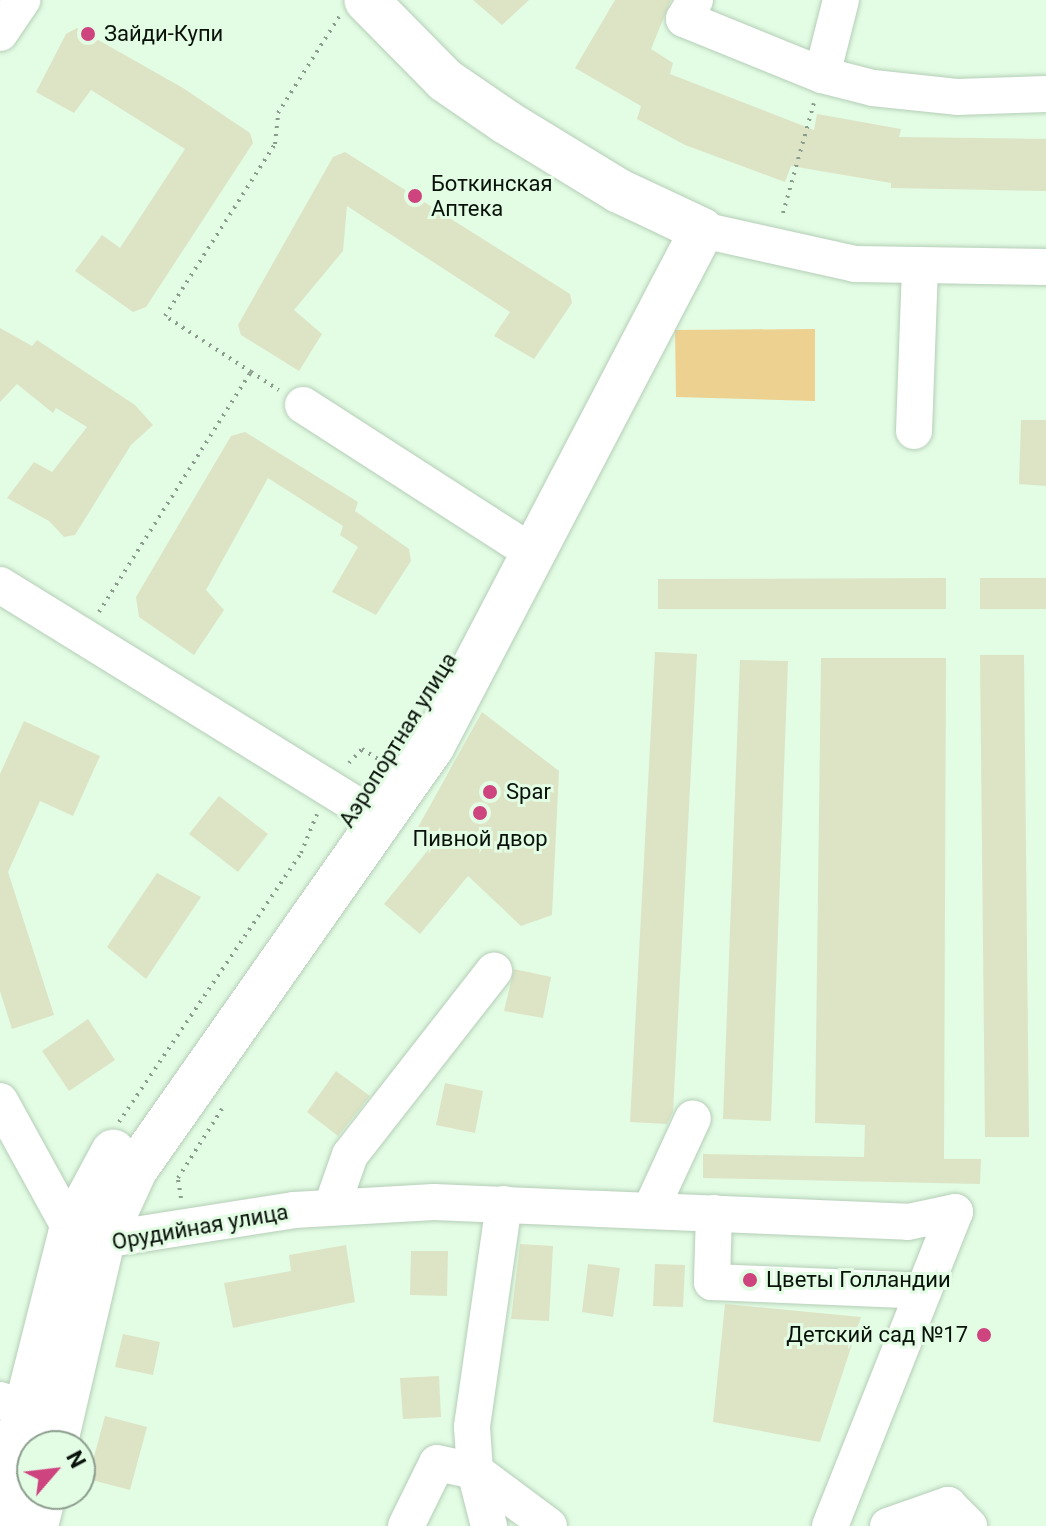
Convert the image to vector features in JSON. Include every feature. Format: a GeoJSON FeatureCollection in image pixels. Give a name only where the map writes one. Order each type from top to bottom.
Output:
{"type":"FeatureCollection","features":[{"type":"Feature","properties":{"kind":"main road"},"geometry":{"type":"LineString","coordinates":[[353,8],[457,88],[690,226]]}},
{"type":"Feature","properties":{"kind":"main road","name":"Аэропортная улица"},"geometry":{"type":"LineString","coordinates":[[87,1235],[149,1098],[338,808],[387,765],[690,226]]}},
{"type":"Feature","properties":{"kind":"main road","name":"Аэропортная улица"},"geometry":{"type":"LineString","coordinates":[[87,1235],[432,747],[690,226]]}},
{"type":"Feature","properties":{"kind":"main road"},"geometry":{"type":"LineString","coordinates":[[0,1511],[12,1404],[87,1235]]}},
{"type":"Feature","properties":{"kind":"main road","name":"Орудийная улица"},"geometry":{"type":"LineString","coordinates":[[57,1430],[87,1235]]}},
{"type":"Feature","properties":{"kind":"street"},"geometry":{"type":"LineString","coordinates":[[0,33],[22,0]]}},
{"type":"Feature","properties":{"kind":"street"},"geometry":{"type":"LineString","coordinates":[[695,0],[684,19],[822,75],[873,88],[957,97],[1046,94]]}},
{"type":"Feature","properties":{"kind":"street"},"geometry":{"type":"LineString","coordinates":[[822,75],[841,0]]}},
{"type":"Feature","properties":{"kind":"street"},"geometry":{"type":"LineString","coordinates":[[690,226],[790,253],[920,268],[1046,267]]}},
{"type":"Feature","properties":{"kind":"street"},"geometry":{"type":"LineString","coordinates":[[914,431],[920,268]]}},
{"type":"Feature","properties":{"kind":"street"},"geometry":{"type":"LineString","coordinates":[[303,405],[514,541]]}},
{"type":"Feature","properties":{"kind":"street"},"geometry":{"type":"LineString","coordinates":[[0,585],[92,624],[338,808]]}},
{"type":"Feature","properties":{"kind":"street"},"geometry":{"type":"LineString","coordinates":[[332,1206],[350,1155],[494,971]]}},
{"type":"Feature","properties":{"kind":"street"},"geometry":{"type":"LineString","coordinates":[[0,1101],[87,1235]]}},
{"type":"Feature","properties":{"kind":"street"},"geometry":{"type":"LineString","coordinates":[[650,1211],[693,1118]]}},
{"type":"Feature","properties":{"kind":"street"},"geometry":{"type":"LineString","coordinates":[[489,1526],[475,1471],[472,1427],[504,1204]]}},
{"type":"Feature","properties":{"kind":"street","name":"Орудийная улица"},"geometry":{"type":"LineString","coordinates":[[87,1235],[332,1206],[504,1204],[908,1222],[955,1212],[923,1291]]}},
{"type":"Feature","properties":{"kind":"street"},"geometry":{"type":"LineString","coordinates":[[714,1213],[712,1282],[923,1291],[832,1516]]}},
{"type":"Feature","properties":{"kind":"street"},"geometry":{"type":"LineString","coordinates":[[406,1526],[437,1463],[475,1471],[549,1526]]}},
{"type":"Feature","properties":{"kind":"street"},"geometry":{"type":"LineString","coordinates":[[888,1526],[948,1505],[969,1526]]}},
{"type":"Feature","properties":{"kind":"path"},"geometry":{"type":"LineString","coordinates":[[92,624],[251,372],[165,316],[275,144],[278,113],[353,8]]}},
{"type":"Feature","properties":{"kind":"path"},"geometry":{"type":"LineString","coordinates":[[783,213],[822,75]]}},
{"type":"Feature","properties":{"kind":"path"},"geometry":{"type":"LineString","coordinates":[[92,624],[114,618]]}},
{"type":"Feature","properties":{"kind":"path"},"geometry":{"type":"LineString","coordinates":[[337,756],[351,765],[362,749],[387,765]]}},
{"type":"Feature","properties":{"kind":"path"},"geometry":{"type":"LineString","coordinates":[[114,1129],[301,853],[338,808]]}},
{"type":"Feature","properties":{"kind":"shaded area"},"geometry":{"type":"Polygon","coordinates":[[[815,329],[815,401],[676,397],[675,330],[815,329]]]}},
{"type":"Feature","properties":{"kind":"building"},"geometry":{"type":"Polygon","coordinates":[[[473,0],[529,0],[502,25],[473,0]]]}},
{"type":"Feature","properties":{"kind":"building"},"geometry":{"type":"Polygon","coordinates":[[[615,0],[671,0],[651,49],[673,63],[670,74],[814,130],[817,114],[901,129],[899,137],[1046,139],[1046,191],[891,188],[891,183],[791,166],[785,182],[685,145],[637,119],[641,106],[575,68],[615,0]]]}},
{"type":"Feature","properties":{"kind":"building"},"geometry":{"type":"Polygon","coordinates":[[[77,28],[183,88],[250,133],[253,143],[146,307],[133,312],[75,271],[102,235],[120,248],[185,149],[91,90],[74,113],[36,92],[66,34],[77,28]]]}},
{"type":"Feature","properties":{"kind":"building"},"geometry":{"type":"Polygon","coordinates":[[[345,152],[570,294],[572,303],[534,359],[494,336],[510,312],[347,206],[343,251],[294,310],[322,334],[299,371],[241,335],[238,325],[333,157],[345,152]]]}},
{"type":"Feature","properties":{"kind":"building"},"geometry":{"type":"Polygon","coordinates":[[[0,328],[32,346],[37,340],[135,405],[153,425],[131,445],[75,535],[64,537],[49,521],[7,498],[34,462],[52,472],[87,427],[56,408],[53,413],[17,384],[0,402],[0,328]]]}},
{"type":"Feature","properties":{"kind":"building"},"geometry":{"type":"Polygon","coordinates":[[[1021,420],[1046,420],[1046,486],[1019,484],[1021,420]]]}},
{"type":"Feature","properties":{"kind":"building"},"geometry":{"type":"Polygon","coordinates":[[[245,432],[358,502],[355,511],[409,549],[411,561],[376,615],[332,592],[358,547],[340,535],[343,526],[268,478],[206,590],[224,610],[194,655],[139,617],[136,597],[231,436],[245,432]]]}},
{"type":"Feature","properties":{"kind":"building"},"geometry":{"type":"Polygon","coordinates":[[[946,578],[946,609],[658,609],[658,579],[946,578]]]}},
{"type":"Feature","properties":{"kind":"building"},"geometry":{"type":"Polygon","coordinates":[[[980,578],[1046,578],[1046,609],[980,609],[980,578]]]}},
{"type":"Feature","properties":{"kind":"building"},"geometry":{"type":"Polygon","coordinates":[[[655,652],[697,654],[673,1112],[667,1124],[630,1122],[655,652]]]}},
{"type":"Feature","properties":{"kind":"building"},"geometry":{"type":"Polygon","coordinates":[[[980,655],[1024,655],[1029,1137],[985,1137],[980,655]]]}},
{"type":"Feature","properties":{"kind":"building"},"geometry":{"type":"Polygon","coordinates":[[[821,658],[946,658],[944,1159],[981,1159],[980,1184],[703,1178],[703,1154],[864,1157],[865,1125],[815,1123],[821,658]]]}},
{"type":"Feature","properties":{"kind":"building"},"geometry":{"type":"Polygon","coordinates":[[[740,660],[788,661],[771,1121],[723,1119],[740,660]]]}},
{"type":"Feature","properties":{"kind":"building"},"geometry":{"type":"Polygon","coordinates":[[[482,712],[559,771],[552,915],[521,926],[468,876],[420,934],[384,904],[433,844],[417,829],[482,712]]]}},
{"type":"Feature","properties":{"kind":"building"},"geometry":{"type":"Polygon","coordinates":[[[24,721],[100,756],[73,816],[40,801],[8,872],[54,1015],[12,1029],[0,991],[0,774],[24,721]]]}},
{"type":"Feature","properties":{"kind":"building"},"geometry":{"type":"Polygon","coordinates":[[[219,796],[268,834],[238,872],[189,834],[219,796]]]}},
{"type":"Feature","properties":{"kind":"building"},"geometry":{"type":"Polygon","coordinates":[[[157,873],[201,897],[146,979],[107,947],[157,873]]]}},
{"type":"Feature","properties":{"kind":"building"},"geometry":{"type":"Polygon","coordinates":[[[514,969],[551,977],[543,1018],[504,1011],[514,969]]]}},
{"type":"Feature","properties":{"kind":"building"},"geometry":{"type":"Polygon","coordinates":[[[88,1019],[115,1060],[69,1091],[42,1051],[88,1019]]]}},
{"type":"Feature","properties":{"kind":"building"},"geometry":{"type":"Polygon","coordinates":[[[336,1071],[370,1096],[338,1136],[307,1112],[336,1071]]]}},
{"type":"Feature","properties":{"kind":"building"},"geometry":{"type":"Polygon","coordinates":[[[445,1083],[483,1091],[475,1133],[436,1125],[445,1083]]]}},
{"type":"Feature","properties":{"kind":"building"},"geometry":{"type":"Polygon","coordinates":[[[520,1244],[553,1246],[549,1321],[511,1319],[520,1244]]]}},
{"type":"Feature","properties":{"kind":"building"},"geometry":{"type":"Polygon","coordinates":[[[346,1245],[355,1302],[233,1328],[224,1283],[291,1271],[289,1255],[346,1245]]]}},
{"type":"Feature","properties":{"kind":"building"},"geometry":{"type":"Polygon","coordinates":[[[411,1251],[448,1251],[447,1296],[410,1295],[411,1251]]]}},
{"type":"Feature","properties":{"kind":"building"},"geometry":{"type":"Polygon","coordinates":[[[588,1264],[620,1268],[613,1317],[582,1312],[588,1264]]]}},
{"type":"Feature","properties":{"kind":"building"},"geometry":{"type":"Polygon","coordinates":[[[655,1264],[685,1265],[683,1307],[653,1306],[655,1264]]]}},
{"type":"Feature","properties":{"kind":"building"},"geometry":{"type":"Polygon","coordinates":[[[725,1304],[861,1317],[820,1442],[713,1422],[725,1304]]]}},
{"type":"Feature","properties":{"kind":"building"},"geometry":{"type":"Polygon","coordinates":[[[123,1334],[160,1342],[153,1375],[115,1367],[123,1334]]]}},
{"type":"Feature","properties":{"kind":"building"},"geometry":{"type":"Polygon","coordinates":[[[439,1376],[441,1417],[403,1419],[400,1378],[439,1376]]]}},
{"type":"Feature","properties":{"kind":"building"},"geometry":{"type":"Polygon","coordinates":[[[105,1416],[147,1427],[130,1490],[96,1481],[96,1449],[105,1416]]]}},
{"type":"Feature","properties":{"kind":"place","name":"Зайди-Купи"},"geometry":{"type":"Point","coordinates":[88,34]}},
{"type":"Feature","properties":{"kind":"place","name":"Боткинская Аптека"},"geometry":{"type":"Point","coordinates":[415,196]}},
{"type":"Feature","properties":{"kind":"place","name":"Spar"},"geometry":{"type":"Point","coordinates":[490,792]}},
{"type":"Feature","properties":{"kind":"place","name":"Пивной двор"},"geometry":{"type":"Point","coordinates":[480,813]}},
{"type":"Feature","properties":{"kind":"place","name":"Цветы Голландии"},"geometry":{"type":"Point","coordinates":[750,1280]}},
{"type":"Feature","properties":{"kind":"place","name":"Детский сад №17"},"geometry":{"type":"Point","coordinates":[984,1335]}}]}
